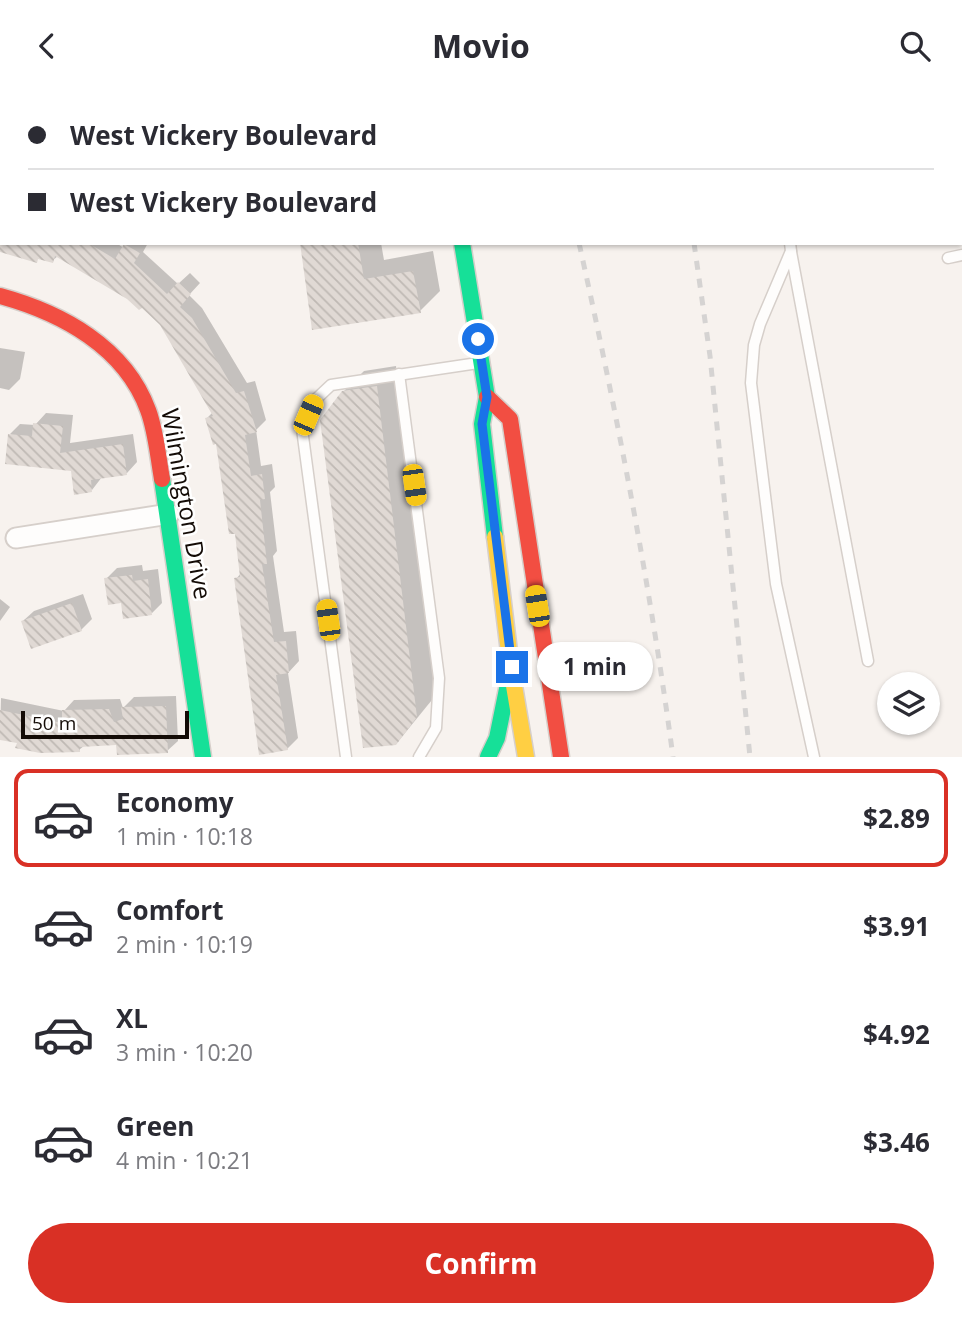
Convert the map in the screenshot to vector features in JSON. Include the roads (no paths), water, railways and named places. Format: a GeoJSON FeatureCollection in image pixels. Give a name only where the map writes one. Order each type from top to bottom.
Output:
{"type":"FeatureCollection","features":[{"type":"Feature","properties":{"kind":"main road"},"geometry":{"type":"LineString","coordinates":[[462,245],[487,397],[482,424],[526,757]]}},
{"type":"Feature","properties":{"kind":"main road","name":"Wilmington Drive"},"geometry":{"type":"LineString","coordinates":[[0,296],[30,304],[77,328],[115,355],[135,381],[149,412],[169,514],[203,757]]}},
{"type":"Feature","properties":{"kind":"main road"},"geometry":{"type":"LineString","coordinates":[[487,397],[510,419],[561,757]]}},
{"type":"Feature","properties":{"kind":"main road"},"geometry":{"type":"LineString","coordinates":[[488,757],[497,738],[512,667]]}},
{"type":"Feature","properties":{"kind":"street"},"geometry":{"type":"LineString","coordinates":[[16,538],[169,514]]}},
{"type":"Feature","properties":{"kind":"lane"},"geometry":{"type":"LineString","coordinates":[[790,247],[868,661]]}},
{"type":"Feature","properties":{"kind":"lane"},"geometry":{"type":"LineString","coordinates":[[790,247],[760,324],[754,345],[751,383],[776,584],[814,757]]}},
{"type":"Feature","properties":{"kind":"lane"},"geometry":{"type":"LineString","coordinates":[[948,258],[962,255]]}},
{"type":"Feature","properties":{"kind":"lane"},"geometry":{"type":"LineString","coordinates":[[346,757],[302,429],[314,401],[331,385],[482,363]]}},
{"type":"Feature","properties":{"kind":"lane"},"geometry":{"type":"LineString","coordinates":[[399,374],[439,678],[436,728],[419,757]]}},
{"type":"Feature","properties":{"kind":"railway"},"geometry":{"type":"LineString","coordinates":[[579,245],[632,499],[673,757]]}},
{"type":"Feature","properties":{"kind":"railway"},"geometry":{"type":"LineString","coordinates":[[694,245],[710,356],[750,757]]}}]}
